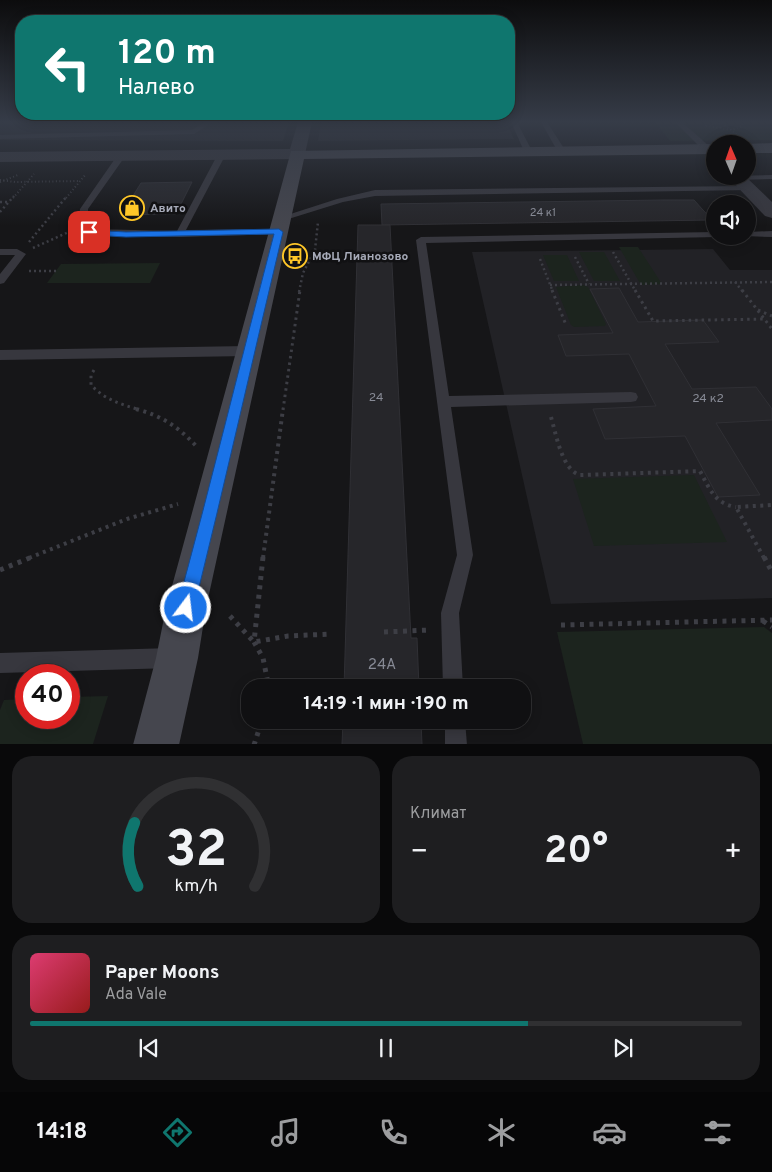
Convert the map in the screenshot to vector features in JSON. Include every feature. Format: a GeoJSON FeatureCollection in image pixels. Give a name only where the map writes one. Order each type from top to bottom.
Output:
{"type":"FeatureCollection","features":[{"type":"Feature","properties":{"kind":"street"},"geometry":{"type":"LineString","coordinates":[[0,157],[17,157]]}},
{"type":"Feature","properties":{"kind":"street"},"geometry":{"type":"LineString","coordinates":[[156,744],[177,658],[186,608],[222,467],[248,351],[290,220],[297,157]]}},
{"type":"Feature","properties":{"kind":"street"},"geometry":{"type":"LineString","coordinates":[[745,185],[772,212]]}},
{"type":"Feature","properties":{"kind":"lane"},"geometry":{"type":"LineString","coordinates":[[121,157],[84,209],[83,222],[89,232],[107,234],[180,234],[290,220],[354,196],[375,193],[706,181]]}},
{"type":"Feature","properties":{"kind":"lane"},"geometry":{"type":"LineString","coordinates":[[180,234],[221,157]]}},
{"type":"Feature","properties":{"kind":"lane"},"geometry":{"type":"LineString","coordinates":[[756,178],[772,177]]}},
{"type":"Feature","properties":{"kind":"lane"},"geometry":{"type":"LineString","coordinates":[[756,235],[772,234]]}},
{"type":"Feature","properties":{"kind":"lane"},"geometry":{"type":"LineString","coordinates":[[453,679],[450,614],[465,556],[421,240],[706,235]]}},
{"type":"Feature","properties":{"kind":"lane"},"geometry":{"type":"LineString","coordinates":[[0,252],[17,254],[8,272],[0,281]]}},
{"type":"Feature","properties":{"kind":"lane"},"geometry":{"type":"LineString","coordinates":[[0,355],[248,351]]}},
{"type":"Feature","properties":{"kind":"lane"},"geometry":{"type":"LineString","coordinates":[[444,402],[631,397]]}},
{"type":"Feature","properties":{"kind":"lane"},"geometry":{"type":"LineString","coordinates":[[0,663],[177,658]]}},
{"type":"Feature","properties":{"kind":"lane"},"geometry":{"type":"LineString","coordinates":[[455,729],[456,744]]}},
{"type":"Feature","properties":{"kind":"path"},"geometry":{"type":"LineString","coordinates":[[0,212],[39,168]]}},
{"type":"Feature","properties":{"kind":"path"},"geometry":{"type":"LineString","coordinates":[[17,254],[33,239],[91,168]]}},
{"type":"Feature","properties":{"kind":"path"},"geometry":{"type":"LineString","coordinates":[[0,180],[28,182],[80,181]]}},
{"type":"Feature","properties":{"kind":"path"},"geometry":{"type":"LineString","coordinates":[[0,202],[9,202]]}},
{"type":"Feature","properties":{"kind":"path"},"geometry":{"type":"LineString","coordinates":[[254,642],[263,553],[296,310],[303,274],[315,250],[318,219],[290,220]]}},
{"type":"Feature","properties":{"kind":"path"},"geometry":{"type":"LineString","coordinates":[[17,254],[85,225]]}},
{"type":"Feature","properties":{"kind":"path"},"geometry":{"type":"LineString","coordinates":[[613,252],[653,321],[764,319]]}},
{"type":"Feature","properties":{"kind":"path"},"geometry":{"type":"LineString","coordinates":[[575,257],[589,284]]}},
{"type":"Feature","properties":{"kind":"path"},"geometry":{"type":"LineString","coordinates":[[540,259],[566,326]]}},
{"type":"Feature","properties":{"kind":"path"},"geometry":{"type":"LineString","coordinates":[[8,272],[56,271]]}},
{"type":"Feature","properties":{"kind":"path"},"geometry":{"type":"LineString","coordinates":[[736,282],[772,329]]}},
{"type":"Feature","properties":{"kind":"path"},"geometry":{"type":"LineString","coordinates":[[550,285],[772,282]]}},
{"type":"Feature","properties":{"kind":"path"},"geometry":{"type":"LineString","coordinates":[[757,310],[772,316]]}},
{"type":"Feature","properties":{"kind":"path"},"geometry":{"type":"LineString","coordinates":[[103,353],[91,375],[90,385],[100,396],[156,415],[186,433],[196,446]]}},
{"type":"Feature","properties":{"kind":"path"},"geometry":{"type":"LineString","coordinates":[[545,399],[566,464],[573,473],[580,475],[700,471],[719,503],[724,506],[772,505]]}},
{"type":"Feature","properties":{"kind":"path"},"geometry":{"type":"LineString","coordinates":[[0,570],[127,519],[178,504]]}},
{"type":"Feature","properties":{"kind":"path"},"geometry":{"type":"LineString","coordinates":[[736,506],[772,572]]}},
{"type":"Feature","properties":{"kind":"path"},"geometry":{"type":"LineString","coordinates":[[230,616],[254,642],[263,658],[267,679]]}},
{"type":"Feature","properties":{"kind":"path"},"geometry":{"type":"LineString","coordinates":[[763,620],[772,627]]}},
{"type":"Feature","properties":{"kind":"path"},"geometry":{"type":"LineString","coordinates":[[561,625],[772,620]]}},
{"type":"Feature","properties":{"kind":"path"},"geometry":{"type":"LineString","coordinates":[[384,632],[451,630]]}},
{"type":"Feature","properties":{"kind":"path"},"geometry":{"type":"LineString","coordinates":[[254,642],[288,636],[332,634]]}},
{"type":"Feature","properties":{"kind":"path"},"geometry":{"type":"LineString","coordinates":[[254,744],[259,729]]}},
{"type":"Feature","properties":{"kind":"shaded area"},"geometry":{"type":"Polygon","coordinates":[[[619,247],[638,247],[662,284],[641,285],[619,247]]]}},
{"type":"Feature","properties":{"kind":"shaded area"},"geometry":{"type":"Polygon","coordinates":[[[713,249],[730,270],[772,270],[772,598],[551,604],[472,252],[713,249]]]}},
{"type":"Feature","properties":{"kind":"shaded area"},"geometry":{"type":"Polygon","coordinates":[[[579,252],[604,252],[620,281],[594,281],[579,252]]]}},
{"type":"Feature","properties":{"kind":"shaded area"},"geometry":{"type":"Polygon","coordinates":[[[543,255],[567,255],[579,281],[554,281],[543,255]]]}},
{"type":"Feature","properties":{"kind":"shaded area"},"geometry":{"type":"Polygon","coordinates":[[[160,263],[150,283],[47,283],[61,264],[160,263]]]}},
{"type":"Feature","properties":{"kind":"shaded area"},"geometry":{"type":"Polygon","coordinates":[[[583,285],[588,287],[606,324],[605,326],[574,327],[571,325],[556,287],[583,285]]]}},
{"type":"Feature","properties":{"kind":"shaded area"},"geometry":{"type":"Polygon","coordinates":[[[694,475],[727,542],[594,546],[573,479],[694,475]]]}},
{"type":"Feature","properties":{"kind":"shaded area"},"geometry":{"type":"Polygon","coordinates":[[[764,627],[772,633],[772,744],[583,744],[557,632],[764,627]]]}},
{"type":"Feature","properties":{"kind":"shaded area"},"geometry":{"type":"Polygon","coordinates":[[[108,696],[93,744],[0,744],[0,710],[4,700],[15,700],[15,729],[80,729],[80,697],[108,696]]]}},
{"type":"Feature","properties":{"kind":"building"},"geometry":{"type":"Polygon","coordinates":[[[192,182],[176,214],[121,215],[141,183],[192,182]]]}},
{"type":"Feature","properties":{"kind":"building"},"geometry":{"type":"Polygon","coordinates":[[[694,200],[706,213],[706,220],[382,225],[381,204],[694,200]]]}},
{"type":"Feature","properties":{"kind":"building"},"geometry":{"type":"Polygon","coordinates":[[[358,225],[390,225],[411,638],[417,638],[419,679],[344,679],[358,225]]]}},
{"type":"Feature","properties":{"kind":"building"},"geometry":{"type":"Polygon","coordinates":[[[619,288],[638,322],[703,320],[719,342],[665,344],[692,389],[756,387],[772,409],[772,420],[716,423],[760,495],[718,497],[685,436],[605,439],[593,409],[656,406],[629,354],[566,356],[558,335],[613,333],[590,289],[619,288]]]}},
{"type":"Feature","properties":{"kind":"building"},"geometry":{"type":"Polygon","coordinates":[[[343,729],[421,729],[422,744],[342,744],[343,729]]]}},
{"type":"Feature","properties":{"kind":"place","name":"Авито"},"geometry":{"type":"Point","coordinates":[132,208]}},
{"type":"Feature","properties":{"kind":"place","name":"МФЦ Лианозово"},"geometry":{"type":"Point","coordinates":[295,256]}},
{"type":"Feature","properties":{"kind":"route"},"geometry":{"type":"LineString","coordinates":[[89,232],[107,234],[180,234],[279,232],[248,351],[222,467],[186,608]]}}]}
